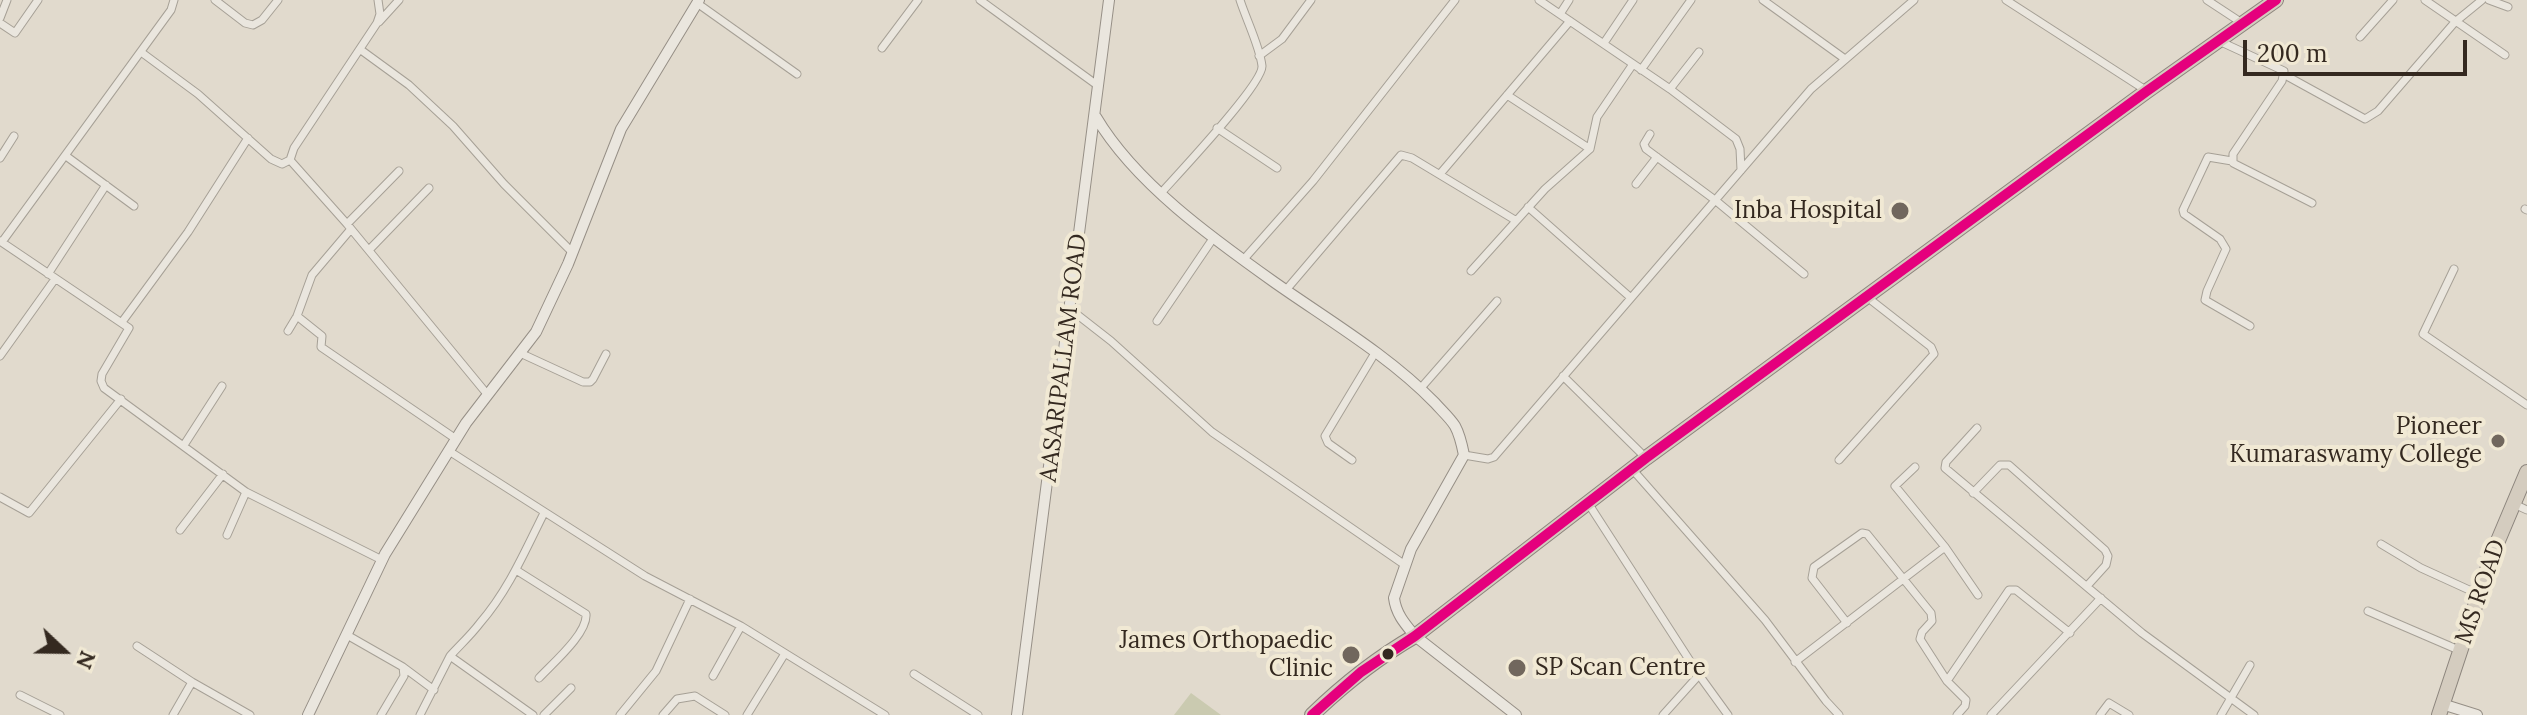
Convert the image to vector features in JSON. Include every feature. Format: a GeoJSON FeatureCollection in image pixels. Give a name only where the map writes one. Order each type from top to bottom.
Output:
{"type":"FeatureCollection","features":[{"type":"Feature","properties":{"kind":"highway"},"geometry":{"type":"LineString","coordinates":[[1312,715],[1387,652],[1415,636],[1646,458],[2276,0]]}},
{"type":"Feature","properties":{"kind":"highway","name":"MS ROAD"},"geometry":{"type":"LineString","coordinates":[[2441,710],[2478,594],[2527,472]]}},
{"type":"Feature","properties":{"kind":"street"},"geometry":{"type":"LineString","coordinates":[[7,0],[0,21],[15,33],[38,0]]}},
{"type":"Feature","properties":{"kind":"street"},"geometry":{"type":"LineString","coordinates":[[174,0],[171,10],[141,52],[1,242],[129,328],[102,374],[104,388],[246,492],[382,560]]}},
{"type":"Feature","properties":{"kind":"street"},"geometry":{"type":"LineString","coordinates":[[215,0],[245,23],[253,25],[262,20],[278,0]]}},
{"type":"Feature","properties":{"kind":"street"},"geometry":{"type":"LineString","coordinates":[[290,160],[294,148],[377,23],[380,14],[378,0]]}},
{"type":"Feature","properties":{"kind":"street"},"geometry":{"type":"LineString","coordinates":[[377,23],[399,0]]}},
{"type":"Feature","properties":{"kind":"street"},"geometry":{"type":"LineString","coordinates":[[882,48],[918,0]]}},
{"type":"Feature","properties":{"kind":"street"},"geometry":{"type":"LineString","coordinates":[[980,0],[1097,85]]}},
{"type":"Feature","properties":{"kind":"street","name":"AASARIPALLAM ROAD"},"geometry":{"type":"LineString","coordinates":[[1017,715],[1109,0]]}},
{"type":"Feature","properties":{"kind":"street"},"geometry":{"type":"LineString","coordinates":[[1161,193],[1260,75],[1259,56],[1240,0]]}},
{"type":"Feature","properties":{"kind":"street"},"geometry":{"type":"LineString","coordinates":[[1259,56],[1282,39],[1311,0]]}},
{"type":"Feature","properties":{"kind":"street"},"geometry":{"type":"LineString","coordinates":[[1244,259],[1313,181],[1455,0]]}},
{"type":"Feature","properties":{"kind":"street"},"geometry":{"type":"LineString","coordinates":[[1539,0],[1670,89],[1738,141],[1741,171]]}},
{"type":"Feature","properties":{"kind":"street"},"geometry":{"type":"LineString","coordinates":[[1560,14],[1569,0]]}},
{"type":"Feature","properties":{"kind":"street"},"geometry":{"type":"LineString","coordinates":[[1604,43],[1633,0]]}},
{"type":"Feature","properties":{"kind":"street"},"geometry":{"type":"LineString","coordinates":[[1641,70],[1691,0]]}},
{"type":"Feature","properties":{"kind":"street"},"geometry":{"type":"LineString","coordinates":[[1763,0],[1845,59]]}},
{"type":"Feature","properties":{"kind":"street"},"geometry":{"type":"LineString","coordinates":[[2006,0],[2147,91]]}},
{"type":"Feature","properties":{"kind":"street"},"geometry":{"type":"LineString","coordinates":[[2207,0],[2242,23]]}},
{"type":"Feature","properties":{"kind":"street"},"geometry":{"type":"LineString","coordinates":[[2360,37],[2393,0]]}},
{"type":"Feature","properties":{"kind":"street"},"geometry":{"type":"LineString","coordinates":[[2425,0],[2505,55]]}},
{"type":"Feature","properties":{"kind":"street"},"geometry":{"type":"LineString","coordinates":[[2217,40],[2282,69],[2285,75],[2365,119],[2378,111],[2455,22],[2482,0]]}},
{"type":"Feature","properties":{"kind":"street"},"geometry":{"type":"LineString","coordinates":[[2489,0],[2508,7]]}},
{"type":"Feature","properties":{"kind":"street"},"geometry":{"type":"LineString","coordinates":[[1464,455],[1494,457],[1811,89],[1909,1]]}},
{"type":"Feature","properties":{"kind":"street"},"geometry":{"type":"LineString","coordinates":[[308,715],[382,560],[456,439],[536,332],[621,129],[698,2],[797,74]]}},
{"type":"Feature","properties":{"kind":"street"},"geometry":{"type":"LineString","coordinates":[[1440,174],[1570,21]]}},
{"type":"Feature","properties":{"kind":"street"},"geometry":{"type":"LineString","coordinates":[[361,50],[409,85],[442,116],[572,252]]}},
{"type":"Feature","properties":{"kind":"street"},"geometry":{"type":"LineString","coordinates":[[141,52],[198,94],[276,163],[290,160]]}},
{"type":"Feature","properties":{"kind":"street"},"geometry":{"type":"LineString","coordinates":[[1670,89],[1699,52]]}},
{"type":"Feature","properties":{"kind":"street"},"geometry":{"type":"LineString","coordinates":[[1471,271],[1515,220],[1590,149],[1597,117],[1633,64]]}},
{"type":"Feature","properties":{"kind":"street"},"geometry":{"type":"LineString","coordinates":[[2232,161],[2233,154],[2285,75]]}},
{"type":"Feature","properties":{"kind":"street"},"geometry":{"type":"LineString","coordinates":[[1507,95],[1590,149]]}},
{"type":"Feature","properties":{"kind":"street"},"geometry":{"type":"LineString","coordinates":[[1096,117],[1109,140],[1126,160],[1161,193],[1214,237],[1375,353],[1420,389],[1453,422],[1464,455],[1411,549],[1394,598],[1402,621],[1415,636],[1516,715]]}},
{"type":"Feature","properties":{"kind":"street"},"geometry":{"type":"LineString","coordinates":[[1217,128],[1277,168]]}},
{"type":"Feature","properties":{"kind":"street"},"geometry":{"type":"LineString","coordinates":[[1650,134],[1644,147],[1715,200],[1804,274]]}},
{"type":"Feature","properties":{"kind":"street"},"geometry":{"type":"LineString","coordinates":[[0,158],[14,136]]}},
{"type":"Feature","properties":{"kind":"street"},"geometry":{"type":"LineString","coordinates":[[122,322],[188,232],[248,138]]}},
{"type":"Feature","properties":{"kind":"street"},"geometry":{"type":"LineString","coordinates":[[1286,290],[1401,155],[1407,155],[1515,220]]}},
{"type":"Feature","properties":{"kind":"street"},"geometry":{"type":"LineString","coordinates":[[66,156],[134,206]]}},
{"type":"Feature","properties":{"kind":"street"},"geometry":{"type":"LineString","coordinates":[[1636,184],[1657,157]]}},
{"type":"Feature","properties":{"kind":"street"},"geometry":{"type":"LineString","coordinates":[[2250,326],[2205,300],[2225,254],[2225,243],[2184,214],[2183,210],[2208,157],[2232,161],[2236,166],[2312,203]]}},
{"type":"Feature","properties":{"kind":"street"},"geometry":{"type":"LineString","coordinates":[[290,160],[349,226],[487,394]]}},
{"type":"Feature","properties":{"kind":"street"},"geometry":{"type":"LineString","coordinates":[[288,331],[312,275],[349,226],[399,171]]}},
{"type":"Feature","properties":{"kind":"street"},"geometry":{"type":"LineString","coordinates":[[0,356],[106,185]]}},
{"type":"Feature","properties":{"kind":"street"},"geometry":{"type":"LineString","coordinates":[[369,250],[429,188]]}},
{"type":"Feature","properties":{"kind":"street"},"geometry":{"type":"LineString","coordinates":[[1528,207],[1631,298]]}},
{"type":"Feature","properties":{"kind":"street"},"geometry":{"type":"LineString","coordinates":[[1157,321],[1214,237]]}},
{"type":"Feature","properties":{"kind":"street"},"geometry":{"type":"LineString","coordinates":[[2454,269],[2423,334],[2527,405]]}},
{"type":"Feature","properties":{"kind":"street"},"geometry":{"type":"LineString","coordinates":[[1839,460],[1934,354],[1931,347],[1867,297]]}},
{"type":"Feature","properties":{"kind":"street"},"geometry":{"type":"LineString","coordinates":[[1420,389],[1497,301]]}},
{"type":"Feature","properties":{"kind":"street"},"geometry":{"type":"LineString","coordinates":[[1070,309],[1111,341],[1212,432],[1405,565]]}},
{"type":"Feature","properties":{"kind":"street"},"geometry":{"type":"LineString","coordinates":[[297,316],[322,336],[321,347],[456,439]]}},
{"type":"Feature","properties":{"kind":"street"},"geometry":{"type":"LineString","coordinates":[[520,353],[583,382],[593,379],[606,354]]}},
{"type":"Feature","properties":{"kind":"street"},"geometry":{"type":"LineString","coordinates":[[1352,460],[1328,443],[1325,436],[1375,353]]}},
{"type":"Feature","properties":{"kind":"street"},"geometry":{"type":"LineString","coordinates":[[1563,376],[1646,458]]}},
{"type":"Feature","properties":{"kind":"street"},"geometry":{"type":"LineString","coordinates":[[184,445],[222,386]]}},
{"type":"Feature","properties":{"kind":"street"},"geometry":{"type":"LineString","coordinates":[[0,497],[29,513],[121,399]]}},
{"type":"Feature","properties":{"kind":"street"},"geometry":{"type":"LineString","coordinates":[[1977,428],[1944,467],[2153,642],[2254,715]]}},
{"type":"Feature","properties":{"kind":"street"},"geometry":{"type":"LineString","coordinates":[[449,451],[645,576],[741,626],[885,715]]}},
{"type":"Feature","properties":{"kind":"street"},"geometry":{"type":"LineString","coordinates":[[1973,493],[2000,465],[2009,465],[2105,550],[2108,556],[2106,565],[2087,586]]}},
{"type":"Feature","properties":{"kind":"street"},"geometry":{"type":"LineString","coordinates":[[1915,467],[1895,486],[1945,547],[1978,595]]}},
{"type":"Feature","properties":{"kind":"street"},"geometry":{"type":"LineString","coordinates":[[1632,469],[1765,620],[1839,715]]}},
{"type":"Feature","properties":{"kind":"street"},"geometry":{"type":"LineString","coordinates":[[180,530],[223,474]]}},
{"type":"Feature","properties":{"kind":"street"},"geometry":{"type":"LineString","coordinates":[[227,535],[246,492]]}},
{"type":"Feature","properties":{"kind":"street"},"geometry":{"type":"LineString","coordinates":[[1588,503],[1728,715]]}},
{"type":"Feature","properties":{"kind":"street"},"geometry":{"type":"LineString","coordinates":[[2512,503],[2527,510]]}},
{"type":"Feature","properties":{"kind":"street"},"geometry":{"type":"LineString","coordinates":[[420,715],[450,656],[481,623],[516,570],[544,513]]}},
{"type":"Feature","properties":{"kind":"street"},"geometry":{"type":"LineString","coordinates":[[1847,623],[1812,578],[1814,567],[1862,533],[1867,534],[1931,613],[1932,621],[1920,639],[1947,681],[1966,700],[1957,715]]}},
{"type":"Feature","properties":{"kind":"street"},"geometry":{"type":"LineString","coordinates":[[2381,544],[2421,568],[2478,594]]}},
{"type":"Feature","properties":{"kind":"street"},"geometry":{"type":"LineString","coordinates":[[1795,662],[1945,547]]}},
{"type":"Feature","properties":{"kind":"street"},"geometry":{"type":"LineString","coordinates":[[516,570],[569,602],[587,618],[584,628],[539,678]]}},
{"type":"Feature","properties":{"kind":"street"},"geometry":{"type":"LineString","coordinates":[[1947,681],[2009,590],[2016,590],[2070,633]]}},
{"type":"Feature","properties":{"kind":"street"},"geometry":{"type":"LineString","coordinates":[[1991,715],[2101,598]]}},
{"type":"Feature","properties":{"kind":"street"},"geometry":{"type":"LineString","coordinates":[[620,715],[656,671],[690,599]]}},
{"type":"Feature","properties":{"kind":"street"},"geometry":{"type":"LineString","coordinates":[[2368,611],[2461,651]]}},
{"type":"Feature","properties":{"kind":"street"},"geometry":{"type":"LineString","coordinates":[[713,676],[741,626]]}},
{"type":"Feature","properties":{"kind":"street"},"geometry":{"type":"LineString","coordinates":[[347,635],[403,667],[434,690]]}},
{"type":"Feature","properties":{"kind":"street"},"geometry":{"type":"LineString","coordinates":[[137,646],[235,712],[250,715]]}},
{"type":"Feature","properties":{"kind":"street"},"geometry":{"type":"LineString","coordinates":[[747,715],[784,655]]}},
{"type":"Feature","properties":{"kind":"street"},"geometry":{"type":"LineString","coordinates":[[450,656],[533,715]]}},
{"type":"Feature","properties":{"kind":"street"},"geometry":{"type":"LineString","coordinates":[[2221,715],[2250,665]]}},
{"type":"Feature","properties":{"kind":"street"},"geometry":{"type":"LineString","coordinates":[[381,715],[404,676],[403,667]]}},
{"type":"Feature","properties":{"kind":"street"},"geometry":{"type":"LineString","coordinates":[[914,674],[978,715]]}},
{"type":"Feature","properties":{"kind":"street"},"geometry":{"type":"LineString","coordinates":[[1663,715],[1699,675]]}},
{"type":"Feature","properties":{"kind":"street"},"geometry":{"type":"LineString","coordinates":[[173,715],[192,682]]}},
{"type":"Feature","properties":{"kind":"street"},"geometry":{"type":"LineString","coordinates":[[544,715],[571,688]]}},
{"type":"Feature","properties":{"kind":"street"},"geometry":{"type":"LineString","coordinates":[[20,695],[60,715]]}},
{"type":"Feature","properties":{"kind":"street"},"geometry":{"type":"LineString","coordinates":[[663,715],[677,699],[695,696],[725,715]]}},
{"type":"Feature","properties":{"kind":"street"},"geometry":{"type":"LineString","coordinates":[[2100,715],[2109,703],[2129,715]]}},
{"type":"Feature","properties":{"kind":"street"},"geometry":{"type":"LineString","coordinates":[[2441,710],[2477,715]]}},
{"type":"Feature","properties":{"kind":"green space"},"geometry":{"type":"Polygon","coordinates":[[[1191,693],[1221,715],[1174,715],[1191,693]]]}},
{"type":"Feature","properties":{"kind":"transit line"},"geometry":{"type":"LineString","coordinates":[[1312,715],[1361,672],[1415,636],[1646,458],[2276,0]]}},
{"type":"Feature","properties":{"kind":"place","name":"Inba Hospital"},"geometry":{"type":"Point","coordinates":[1900,211]}},
{"type":"Feature","properties":{"kind":"place","name":"Pioneer Kumaraswamy College"},"geometry":{"type":"Point","coordinates":[2498,441]}},
{"type":"Feature","properties":{"kind":"place","name":"James Orthopaedic Clinic"},"geometry":{"type":"Point","coordinates":[1351,655]}},
{"type":"Feature","properties":{"kind":"place","name":"SP Scan Centre"},"geometry":{"type":"Point","coordinates":[1517,668]}}]}
